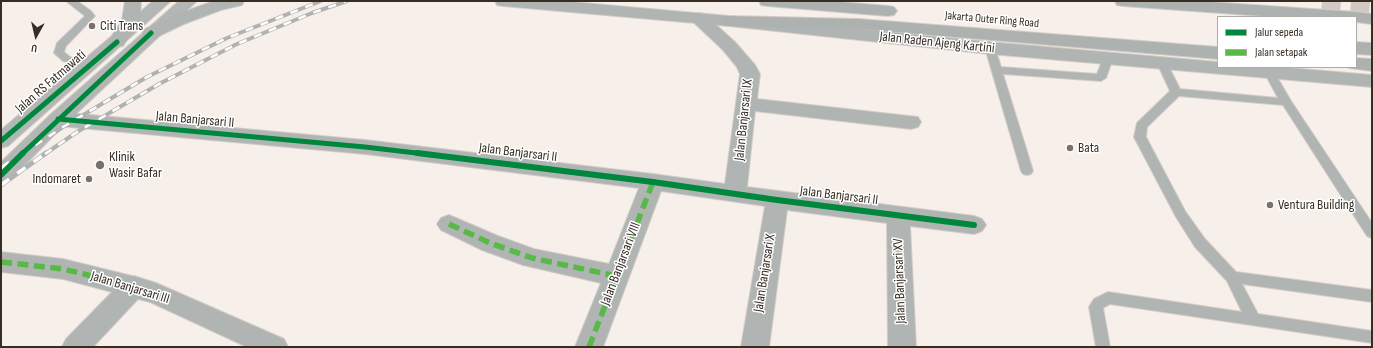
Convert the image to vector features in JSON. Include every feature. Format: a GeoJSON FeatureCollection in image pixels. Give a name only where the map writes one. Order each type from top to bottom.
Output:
{"type":"FeatureCollection","features":[{"type":"Feature","properties":{"kind":"highway"},"geometry":{"type":"LineString","coordinates":[[116,42],[131,20],[133,1]]}},
{"type":"Feature","properties":{"kind":"highway"},"geometry":{"type":"LineString","coordinates":[[151,33],[178,20],[215,6],[236,1]]}},
{"type":"Feature","properties":{"kind":"highway","name":"Jalan Raden Ajeng Kartini"},"geometry":{"type":"LineString","coordinates":[[503,1],[698,18],[990,48],[1217,67]]}},
{"type":"Feature","properties":{"kind":"highway"},"geometry":{"type":"LineString","coordinates":[[556,1],[652,14]]}},
{"type":"Feature","properties":{"kind":"highway","name":"Jakarta Outer Ring Road"},"geometry":{"type":"LineString","coordinates":[[767,1],[1217,38]]}},
{"type":"Feature","properties":{"kind":"highway"},"geometry":{"type":"LineString","coordinates":[[1123,1],[1335,16]]}},
{"type":"Feature","properties":{"kind":"highway"},"geometry":{"type":"LineString","coordinates":[[1357,18],[1372,19]]}},
{"type":"Feature","properties":{"kind":"highway"},"geometry":{"type":"LineString","coordinates":[[729,21],[859,24],[1217,53]]}},
{"type":"Feature","properties":{"kind":"highway"},"geometry":{"type":"LineString","coordinates":[[1357,48],[1372,49]]}},
{"type":"Feature","properties":{"kind":"highway"},"geometry":{"type":"LineString","coordinates":[[1357,64],[1372,65]]}},
{"type":"Feature","properties":{"kind":"highway","name":"Jalan Raden Ajeng Kartini"},"geometry":{"type":"LineString","coordinates":[[1224,68],[1372,81]]}},
{"type":"Feature","properties":{"kind":"main road","name":"Jalan RS Fatmawati"},"geometry":{"type":"LineString","coordinates":[[1,141],[163,1]]}},
{"type":"Feature","properties":{"kind":"main road"},"geometry":{"type":"LineString","coordinates":[[1,175],[58,119],[151,33],[189,1]]}},
{"type":"Feature","properties":{"kind":"street","name":"Jalan Banjarsari IX"},"geometry":{"type":"LineString","coordinates":[[698,18],[729,46],[746,65],[750,74],[735,194]]}},
{"type":"Feature","properties":{"kind":"street"},"geometry":{"type":"LineString","coordinates":[[746,104],[911,122]]}},
{"type":"Feature","properties":{"kind":"street","name":"Jalan Banjarsari II"},"geometry":{"type":"LineString","coordinates":[[58,119],[365,147],[653,182],[777,200],[974,225]]}},
{"type":"Feature","properties":{"kind":"street","name":"Jalan Banjarsari VIII"},"geometry":{"type":"LineString","coordinates":[[589,347],[653,182]]}},
{"type":"Feature","properties":{"kind":"street","name":"Jalan Banjarsari X"},"geometry":{"type":"LineString","coordinates":[[755,347],[777,200]]}},
{"type":"Feature","properties":{"kind":"street","name":"Jalan Banjarsari XV"},"geometry":{"type":"LineString","coordinates":[[898,215],[902,347]]}},
{"type":"Feature","properties":{"kind":"street"},"geometry":{"type":"LineString","coordinates":[[449,224],[490,244],[517,253],[616,276]]}},
{"type":"Feature","properties":{"kind":"street","name":"Jalan Banjarsari III"},"geometry":{"type":"LineString","coordinates":[[1,262],[63,269],[134,286],[156,293],[274,347]]}},
{"type":"Feature","properties":{"kind":"street"},"geometry":{"type":"LineString","coordinates":[[76,347],[134,286]]}},
{"type":"Feature","properties":{"kind":"lane"},"geometry":{"type":"LineString","coordinates":[[71,1],[90,16],[61,45],[58,53],[67,59],[91,64]]}},
{"type":"Feature","properties":{"kind":"lane"},"geometry":{"type":"LineString","coordinates":[[990,48],[998,70],[1027,171]]}},
{"type":"Feature","properties":{"kind":"lane"},"geometry":{"type":"LineString","coordinates":[[998,70],[1102,78],[1117,59]]}},
{"type":"Feature","properties":{"kind":"lane"},"geometry":{"type":"LineString","coordinates":[[1156,62],[1176,92]]}},
{"type":"Feature","properties":{"kind":"lane"},"geometry":{"type":"LineString","coordinates":[[1269,72],[1286,102],[1372,233]]}},
{"type":"Feature","properties":{"kind":"lane"},"geometry":{"type":"LineString","coordinates":[[1253,319],[1232,277],[1200,243],[1180,214],[1140,137],[1141,126],[1176,92],[1286,102]]}},
{"type":"Feature","properties":{"kind":"lane"},"geometry":{"type":"LineString","coordinates":[[1232,277],[1372,296]]}},
{"type":"Feature","properties":{"kind":"lane"},"geometry":{"type":"LineString","coordinates":[[1103,347],[1096,307],[1099,303],[1108,298],[1372,337]]}},
{"type":"Feature","properties":{"kind":"tunnel"},"geometry":{"type":"LineString","coordinates":[[1322,1],[1372,5]]}},
{"type":"Feature","properties":{"kind":"railway"},"geometry":{"type":"LineString","coordinates":[[22,154],[63,127],[147,77],[227,38],[321,1]]}},
{"type":"Feature","properties":{"kind":"railway"},"geometry":{"type":"LineString","coordinates":[[45,154],[77,132],[159,84],[237,44],[312,13],[347,1]]}},
{"type":"Feature","properties":{"kind":"railway"},"geometry":{"type":"LineString","coordinates":[[1,168],[23,153]]}},
{"type":"Feature","properties":{"kind":"railway"},"geometry":{"type":"LineString","coordinates":[[1,185],[46,153]]}},
{"type":"Feature","properties":{"kind":"marked path"},"geometry":{"type":"LineString","coordinates":[[589,347],[653,182]]}},
{"type":"Feature","properties":{"kind":"marked path"},"geometry":{"type":"LineString","coordinates":[[449,224],[490,243],[532,258],[616,276]]}},
{"type":"Feature","properties":{"kind":"marked path"},"geometry":{"type":"LineString","coordinates":[[1,262],[63,269],[134,286]]}},
{"type":"Feature","properties":{"kind":"cycle path"},"geometry":{"type":"LineString","coordinates":[[1,175],[58,119],[151,33]]}},
{"type":"Feature","properties":{"kind":"cycle path"},"geometry":{"type":"LineString","coordinates":[[1,141],[117,42]]}},
{"type":"Feature","properties":{"kind":"cycle path"},"geometry":{"type":"LineString","coordinates":[[58,119],[365,147],[653,182],[777,200],[974,225]]}},
{"type":"Feature","properties":{"kind":"place","name":"Citi Trans"},"geometry":{"type":"Point","coordinates":[92,26]}},
{"type":"Feature","properties":{"kind":"place","name":"Bata"},"geometry":{"type":"Point","coordinates":[1070,148]}},
{"type":"Feature","properties":{"kind":"place","name":"Klinik Wasir Bafar"},"geometry":{"type":"Point","coordinates":[100,165]}},
{"type":"Feature","properties":{"kind":"place","name":"Indomaret"},"geometry":{"type":"Point","coordinates":[89,179]}},
{"type":"Feature","properties":{"kind":"place","name":"Ventura Building"},"geometry":{"type":"Point","coordinates":[1270,205]}}]}
